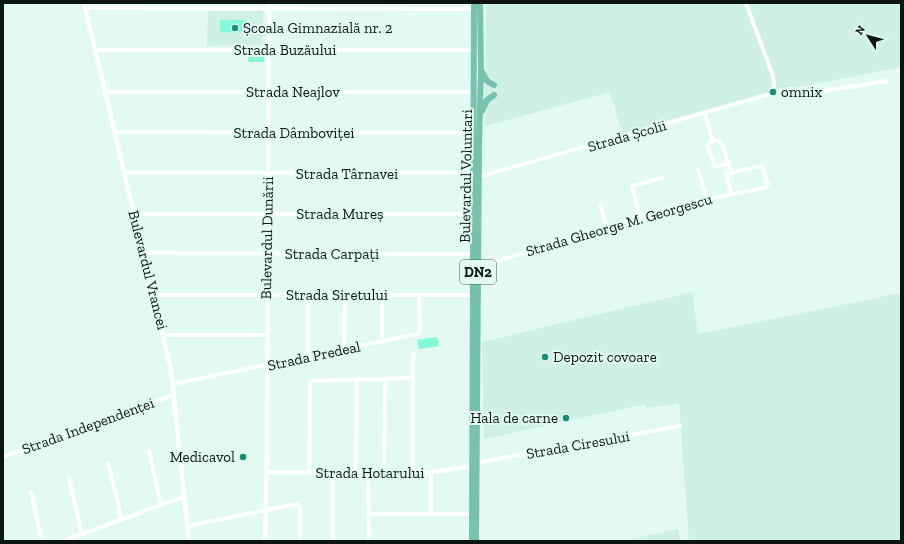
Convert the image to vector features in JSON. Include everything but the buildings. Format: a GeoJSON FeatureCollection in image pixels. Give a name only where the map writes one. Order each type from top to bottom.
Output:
{"type":"FeatureCollection","features":[{"type":"Feature","properties":{"kind":"highway","name":"Bulevardul Voluntari"},"geometry":{"type":"LineString","coordinates":[[472,541],[478,267],[474,133],[478,92],[482,71],[480,3]]}},
{"type":"Feature","properties":{"kind":"highway","name":"Bulevardul Voluntari"},"geometry":{"type":"LineString","coordinates":[[474,6],[475,50],[480,116],[474,214],[472,295],[476,541]]}},
{"type":"Feature","properties":{"kind":"highway"},"geometry":{"type":"LineString","coordinates":[[482,71],[487,81],[494,85]]}},
{"type":"Feature","properties":{"kind":"highway"},"geometry":{"type":"LineString","coordinates":[[480,116],[487,100],[494,95]]}},
{"type":"Feature","properties":{"kind":"street","name":"Bulevardul Vrancei"},"geometry":{"type":"LineString","coordinates":[[84,3],[164,335],[173,384],[183,498],[189,541]]}},
{"type":"Feature","properties":{"kind":"street"},"geometry":{"type":"LineString","coordinates":[[746,3],[773,76],[773,90]]}},
{"type":"Feature","properties":{"kind":"street","name":"Bulevardul Dunării"},"geometry":{"type":"LineString","coordinates":[[265,541],[267,472],[266,295],[269,6]]}},
{"type":"Feature","properties":{"kind":"street"},"geometry":{"type":"LineString","coordinates":[[85,8],[474,6]]}},
{"type":"Feature","properties":{"kind":"street","name":"Strada Buzăului"},"geometry":{"type":"LineString","coordinates":[[95,50],[475,50]]}},
{"type":"Feature","properties":{"kind":"street","name":"Strada Școlii"},"geometry":{"type":"LineString","coordinates":[[476,175],[705,113],[770,94],[773,90],[777,91],[792,89],[806,94],[887,81]]}},
{"type":"Feature","properties":{"kind":"street","name":"Strada Neajlov"},"geometry":{"type":"LineString","coordinates":[[105,92],[478,92]]}},
{"type":"Feature","properties":{"kind":"street"},"geometry":{"type":"LineString","coordinates":[[705,113],[712,139]]}},
{"type":"Feature","properties":{"kind":"street","name":"Strada Dâmboviței"},"geometry":{"type":"LineString","coordinates":[[114,132],[474,133]]}},
{"type":"Feature","properties":{"kind":"street"},"geometry":{"type":"LineString","coordinates":[[729,163],[715,167],[708,146],[709,143],[716,140],[721,142],[729,163],[732,173],[726,174],[731,193]]}},
{"type":"Feature","properties":{"kind":"street","name":"Strada Gheorge M. Georgescu"},"geometry":{"type":"LineString","coordinates":[[478,267],[640,217],[707,198],[761,188],[768,184],[762,165],[732,173]]}},
{"type":"Feature","properties":{"kind":"street"},"geometry":{"type":"LineString","coordinates":[[698,169],[707,198]]}},
{"type":"Feature","properties":{"kind":"street","name":"Strada Târnavei"},"geometry":{"type":"LineString","coordinates":[[124,173],[476,175]]}},
{"type":"Feature","properties":{"kind":"street"},"geometry":{"type":"LineString","coordinates":[[640,217],[632,186],[662,178]]}},
{"type":"Feature","properties":{"kind":"street"},"geometry":{"type":"LineString","coordinates":[[600,205],[607,227]]}},
{"type":"Feature","properties":{"kind":"street","name":"Strada Mureș"},"geometry":{"type":"LineString","coordinates":[[134,214],[474,214]]}},
{"type":"Feature","properties":{"kind":"street","name":"Strada Carpați"},"geometry":{"type":"LineString","coordinates":[[144,254],[473,254]]}},
{"type":"Feature","properties":{"kind":"street","name":"Strada Siretului"},"geometry":{"type":"LineString","coordinates":[[154,295],[472,295]]}},
{"type":"Feature","properties":{"kind":"street"},"geometry":{"type":"LineString","coordinates":[[308,295],[308,357]]}},
{"type":"Feature","properties":{"kind":"street"},"geometry":{"type":"LineString","coordinates":[[344,350],[345,295]]}},
{"type":"Feature","properties":{"kind":"street"},"geometry":{"type":"LineString","coordinates":[[382,295],[382,342]]}},
{"type":"Feature","properties":{"kind":"street","name":"Strada Predeal"},"geometry":{"type":"LineString","coordinates":[[173,384],[382,342],[419,332],[419,296]]}},
{"type":"Feature","properties":{"kind":"street"},"geometry":{"type":"LineString","coordinates":[[164,335],[267,335]]}},
{"type":"Feature","properties":{"kind":"street"},"geometry":{"type":"LineString","coordinates":[[413,354],[413,474]]}},
{"type":"Feature","properties":{"kind":"street"},"geometry":{"type":"LineString","coordinates":[[309,473],[310,380],[414,378]]}},
{"type":"Feature","properties":{"kind":"street"},"geometry":{"type":"LineString","coordinates":[[356,473],[357,379]]}},
{"type":"Feature","properties":{"kind":"street"},"geometry":{"type":"LineString","coordinates":[[384,474],[385,379]]}},
{"type":"Feature","properties":{"kind":"street","name":"Strada Independenței"},"geometry":{"type":"LineString","coordinates":[[3,457],[173,395]]}},
{"type":"Feature","properties":{"kind":"street","name":"Strada Ciresului"},"geometry":{"type":"LineString","coordinates":[[474,465],[680,426]]}},
{"type":"Feature","properties":{"kind":"street"},"geometry":{"type":"LineString","coordinates":[[149,451],[161,505]]}},
{"type":"Feature","properties":{"kind":"street"},"geometry":{"type":"LineString","coordinates":[[108,463],[122,519]]}},
{"type":"Feature","properties":{"kind":"street","name":"Strada Hotarului"},"geometry":{"type":"LineString","coordinates":[[267,472],[432,474],[474,465]]}},
{"type":"Feature","properties":{"kind":"street"},"geometry":{"type":"LineString","coordinates":[[333,541],[334,473]]}},
{"type":"Feature","properties":{"kind":"street"},"geometry":{"type":"LineString","coordinates":[[368,474],[369,541]]}},
{"type":"Feature","properties":{"kind":"street"},"geometry":{"type":"LineString","coordinates":[[431,514],[432,474]]}},
{"type":"Feature","properties":{"kind":"street"},"geometry":{"type":"LineString","coordinates":[[69,478],[82,534]]}},
{"type":"Feature","properties":{"kind":"street"},"geometry":{"type":"LineString","coordinates":[[30,492],[42,541]]}},
{"type":"Feature","properties":{"kind":"street"},"geometry":{"type":"LineString","coordinates":[[63,541],[183,498]]}},
{"type":"Feature","properties":{"kind":"street"},"geometry":{"type":"LineString","coordinates":[[188,526],[295,504],[299,505],[300,541]]}},
{"type":"Feature","properties":{"kind":"street"},"geometry":{"type":"LineString","coordinates":[[369,514],[472,514]]}},
{"type":"Feature","properties":{"kind":"shaded area"},"geometry":{"type":"Polygon","coordinates":[[[486,3],[901,3],[901,67],[760,95],[622,133],[610,92],[485,126],[486,3]]]}},
{"type":"Feature","properties":{"kind":"shaded area","name":"Școala Gimnazială nr. 2"},"geometry":{"type":"Polygon","coordinates":[[[208,11],[263,11],[263,45],[207,46],[208,11]]]}},
{"type":"Feature","properties":{"kind":"shaded area"},"geometry":{"type":"Polygon","coordinates":[[[692,292],[698,334],[901,293],[901,541],[689,541],[679,403],[647,408],[646,404],[484,439],[482,342],[692,292]]]}},
{"type":"Feature","properties":{"kind":"shaded area"},"geometry":{"type":"Polygon","coordinates":[[[678,529],[680,541],[623,541],[678,529]]]}},
{"type":"Feature","properties":{"kind":"green space"},"geometry":{"type":"Polygon","coordinates":[[[220,20],[246,20],[246,33],[220,32],[220,20]]]}},
{"type":"Feature","properties":{"kind":"green space"},"geometry":{"type":"Polygon","coordinates":[[[248,54],[264,54],[264,62],[248,62],[248,54]]]}},
{"type":"Feature","properties":{"kind":"green space"},"geometry":{"type":"Polygon","coordinates":[[[437,337],[439,346],[419,349],[417,340],[437,337]]]}},
{"type":"Feature","properties":{"kind":"place","name":"Școala Gimnazială nr. 2"},"geometry":{"type":"Point","coordinates":[235,28]}},
{"type":"Feature","properties":{"kind":"place","name":"omnix"},"geometry":{"type":"Point","coordinates":[773,92]}},
{"type":"Feature","properties":{"kind":"place","name":"Depozit covoare"},"geometry":{"type":"Point","coordinates":[545,357]}},
{"type":"Feature","properties":{"kind":"place","name":"Hala de carne"},"geometry":{"type":"Point","coordinates":[566,418]}},
{"type":"Feature","properties":{"kind":"place","name":"Medicavol"},"geometry":{"type":"Point","coordinates":[243,457]}}]}
